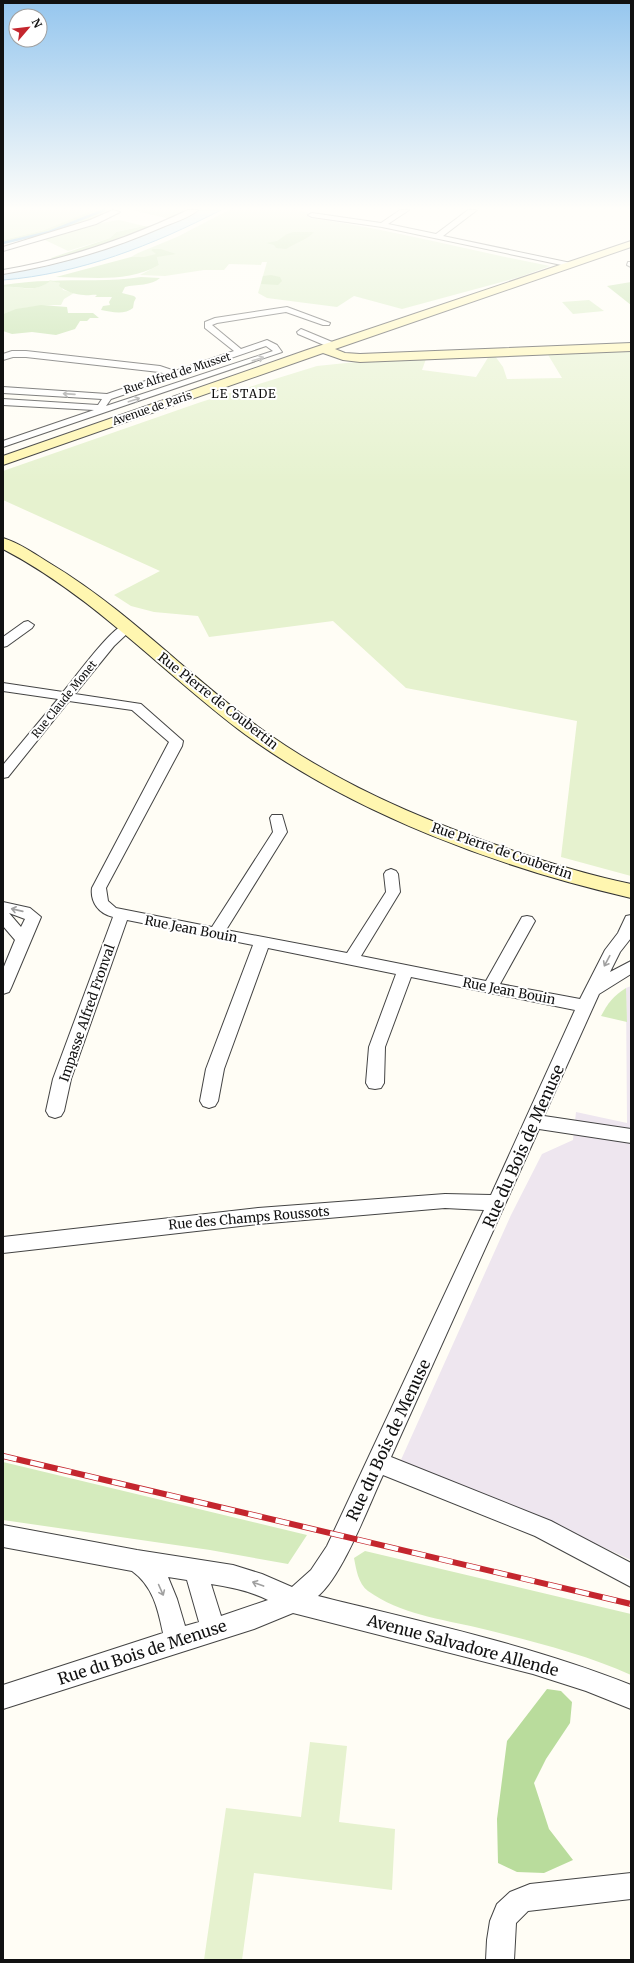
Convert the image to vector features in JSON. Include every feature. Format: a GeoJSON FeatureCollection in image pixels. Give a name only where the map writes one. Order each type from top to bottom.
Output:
{"type":"FeatureCollection","features":[{"type":"Feature","properties":{"kind":"main road","name":"Avenue de Paris"},"geometry":{"type":"LineString","coordinates":[[3,461],[464,302]]}},
{"type":"Feature","properties":{"kind":"main road"},"geometry":{"type":"LineString","coordinates":[[329,348],[343,356],[360,358],[631,347]]}},
{"type":"Feature","properties":{"kind":"main road"},"geometry":{"type":"LineString","coordinates":[[3,456],[66,438]]}},
{"type":"Feature","properties":{"kind":"main road","name":"Rue Pierre de Coubertin"},"geometry":{"type":"LineString","coordinates":[[3,543],[46,566],[71,583],[127,627],[246,726],[278,749],[327,778],[397,813],[473,844],[629,892]]}},
{"type":"Feature","properties":{"kind":"street"},"geometry":{"type":"LineString","coordinates":[[240,352],[208,324],[215,321],[287,309],[326,323]]}},
{"type":"Feature","properties":{"kind":"street"},"geometry":{"type":"LineString","coordinates":[[297,333],[329,348]]}},
{"type":"Feature","properties":{"kind":"street","name":"Rue Alfred de Musset"},"geometry":{"type":"LineString","coordinates":[[3,444],[99,410],[278,352],[274,347],[266,343],[108,397],[99,410]]}},
{"type":"Feature","properties":{"kind":"street"},"geometry":{"type":"LineString","coordinates":[[3,357],[12,354],[26,354],[160,369],[174,374]]}},
{"type":"Feature","properties":{"kind":"street"},"geometry":{"type":"LineString","coordinates":[[3,390],[108,397]]}},
{"type":"Feature","properties":{"kind":"street"},"geometry":{"type":"LineString","coordinates":[[3,402],[99,410]]}},
{"type":"Feature","properties":{"kind":"street"},"geometry":{"type":"LineString","coordinates":[[3,643],[28,624]]}},
{"type":"Feature","properties":{"kind":"street","name":"Rue Claude Monet"},"geometry":{"type":"LineString","coordinates":[[3,774],[110,644],[127,627]]}},
{"type":"Feature","properties":{"kind":"street"},"geometry":{"type":"LineString","coordinates":[[3,687],[66,697]]}},
{"type":"Feature","properties":{"kind":"street","name":"Rue Jean Bouin"},"geometry":{"type":"LineString","coordinates":[[66,697],[136,707],[144,712],[176,741],[175,746],[99,888],[98,895],[105,907],[121,915],[490,987],[589,998]]}},
{"type":"Feature","properties":{"kind":"street"},"geometry":{"type":"LineString","coordinates":[[3,755],[17,756]]}},
{"type":"Feature","properties":{"kind":"street"},"geometry":{"type":"LineString","coordinates":[[215,934],[280,832],[277,818]]}},
{"type":"Feature","properties":{"kind":"street"},"geometry":{"type":"LineString","coordinates":[[351,960],[393,892],[391,874]]}},
{"type":"Feature","properties":{"kind":"street"},"geometry":{"type":"LineString","coordinates":[[3,907],[25,912],[33,917],[3,988]]}},
{"type":"Feature","properties":{"kind":"street","name":"Impasse Alfred Fronval"},"geometry":{"type":"LineString","coordinates":[[55,1111],[62,1079],[121,915]]}},
{"type":"Feature","properties":{"kind":"street"},"geometry":{"type":"LineString","coordinates":[[3,916],[24,940]]}},
{"type":"Feature","properties":{"kind":"street","name":"Rue du Bois de Menuse"},"geometry":{"type":"LineString","coordinates":[[3,1697],[213,1629],[266,1614],[293,1601],[313,1584],[328,1566],[378,1461],[589,998],[613,950],[625,935],[631,920]]}},
{"type":"Feature","properties":{"kind":"street"},"geometry":{"type":"LineString","coordinates":[[490,987],[526,921]]}},
{"type":"Feature","properties":{"kind":"street"},"geometry":{"type":"LineString","coordinates":[[625,935],[626,942],[631,951]]}},
{"type":"Feature","properties":{"kind":"street"},"geometry":{"type":"LineString","coordinates":[[209,1101],[215,1069],[262,943]]}},
{"type":"Feature","properties":{"kind":"street"},"geometry":{"type":"LineString","coordinates":[[589,998],[631,966]]}},
{"type":"Feature","properties":{"kind":"street"},"geometry":{"type":"LineString","coordinates":[[375,1083],[377,1047],[405,971]]}},
{"type":"Feature","properties":{"kind":"street"},"geometry":{"type":"LineString","coordinates":[[533,1121],[631,1136]]}},
{"type":"Feature","properties":{"kind":"street","name":"Rue des Champs Roussots"},"geometry":{"type":"LineString","coordinates":[[3,1245],[258,1216],[445,1201],[496,1203]]}},
{"type":"Feature","properties":{"kind":"street"},"geometry":{"type":"LineString","coordinates":[[378,1461],[388,1467],[510,1514],[608,1562],[631,1576]]}},
{"type":"Feature","properties":{"kind":"street","name":"Avenue Salvadore Allende"},"geometry":{"type":"LineString","coordinates":[[3,1536],[137,1561],[233,1576],[262,1586],[293,1601],[533,1662],[586,1678],[631,1697]]}},
{"type":"Feature","properties":{"kind":"street"},"geometry":{"type":"LineString","coordinates":[[137,1561],[153,1574],[162,1589],[170,1611],[176,1641]]}},
{"type":"Feature","properties":{"kind":"street"},"geometry":{"type":"LineString","coordinates":[[195,1570],[213,1629]]}},
{"type":"Feature","properties":{"kind":"street"},"geometry":{"type":"LineString","coordinates":[[500,1960],[500,1934],[504,1919],[510,1908],[518,1900],[530,1897],[631,1886]]}},
{"type":"Feature","properties":{"kind":"shaded area"},"geometry":{"type":"Polygon","coordinates":[[[631,986],[631,1560],[553,1524],[400,1462],[511,1215],[542,1154],[573,1140],[576,1112],[627,1123],[626,988],[631,986]]]}},
{"type":"Feature","properties":{"kind":"green space"},"geometry":{"type":"Polygon","coordinates":[[[3,302],[63,302],[61,305],[31,307],[3,314],[3,302]]]}},
{"type":"Feature","properties":{"kind":"green space"},"geometry":{"type":"Polygon","coordinates":[[[109,302],[134,302],[133,308],[126,312],[101,310],[103,306],[110,305],[109,302]]]}},
{"type":"Feature","properties":{"kind":"green space"},"geometry":{"type":"Polygon","coordinates":[[[295,302],[345,302],[337,307],[295,302]]]}},
{"type":"Feature","properties":{"kind":"green space"},"geometry":{"type":"Polygon","coordinates":[[[375,302],[429,302],[402,309],[375,302]]]}},
{"type":"Feature","properties":{"kind":"green space"},"geometry":{"type":"Polygon","coordinates":[[[562,302],[591,302],[604,311],[573,314],[562,302]]]}},
{"type":"Feature","properties":{"kind":"green space"},"geometry":{"type":"Polygon","coordinates":[[[41,305],[67,307],[68,313],[93,313],[99,318],[90,318],[87,321],[80,321],[75,329],[56,335],[32,332],[12,334],[3,331],[3,314],[16,309],[41,305]]]}},
{"type":"Feature","properties":{"kind":"green space"},"geometry":{"type":"Polygon","coordinates":[[[631,350],[631,876],[561,857],[577,721],[406,688],[333,621],[209,637],[198,616],[154,612],[131,606],[114,595],[160,571],[3,500],[3,471],[201,402],[317,366],[356,362],[426,359],[422,370],[476,377],[489,356],[495,356],[503,367],[507,379],[562,378],[547,353],[631,350]]]}},
{"type":"Feature","properties":{"kind":"green space"},"geometry":{"type":"Polygon","coordinates":[[[626,988],[627,1022],[601,1016],[611,1000],[626,988]]]}},
{"type":"Feature","properties":{"kind":"green space"},"geometry":{"type":"Polygon","coordinates":[[[3,1462],[307,1535],[288,1564],[210,1550],[3,1520],[3,1462]]]}},
{"type":"Feature","properties":{"kind":"green space"},"geometry":{"type":"Polygon","coordinates":[[[365,1551],[631,1614],[631,1675],[594,1660],[556,1648],[421,1615],[380,1599],[365,1588],[358,1576],[354,1558],[365,1551]]]}},
{"type":"Feature","properties":{"kind":"green space"},"geometry":{"type":"Polygon","coordinates":[[[547,1689],[561,1691],[572,1702],[570,1723],[546,1759],[534,1783],[549,1829],[573,1860],[544,1873],[517,1872],[498,1863],[497,1819],[507,1741],[547,1689]]]}},
{"type":"Feature","properties":{"kind":"green space"},"geometry":{"type":"Polygon","coordinates":[[[310,1742],[347,1746],[339,1822],[395,1829],[392,1890],[254,1873],[242,1960],[204,1960],[226,1808],[301,1817],[310,1742]]]}},
{"type":"Feature","properties":{"kind":"railway"},"geometry":{"type":"LineString","coordinates":[[3,1456],[631,1604]]}},
{"type":"Feature","properties":{"kind":"district","name":"LE STADE"},"geometry":{"type":"Point","coordinates":[244,393]}}]}
